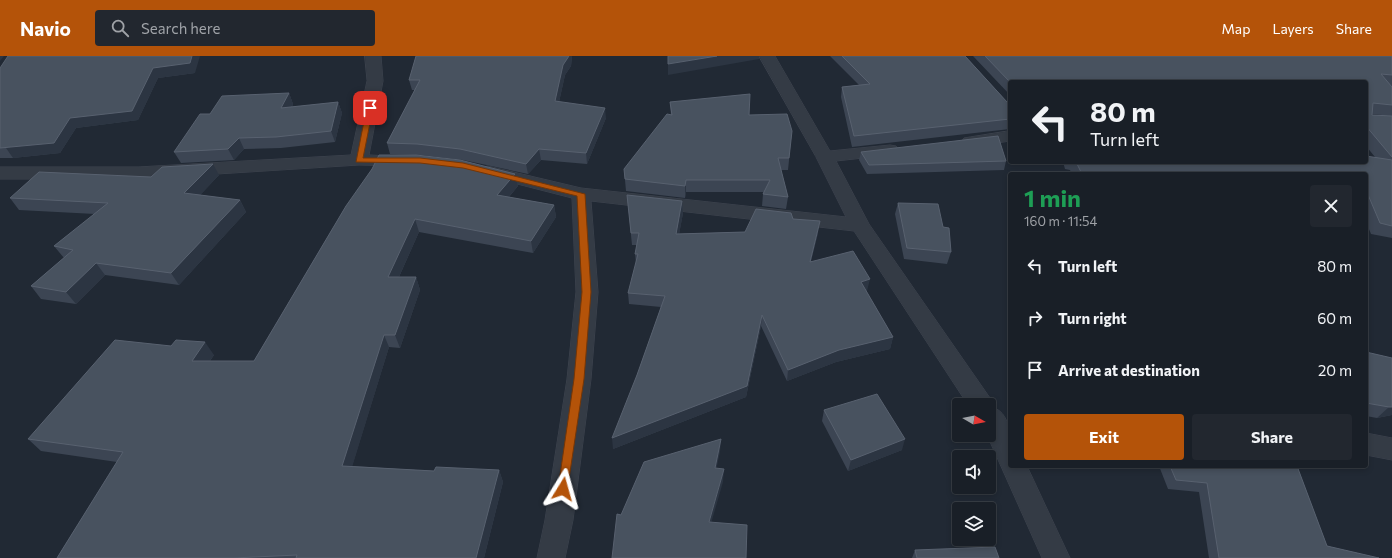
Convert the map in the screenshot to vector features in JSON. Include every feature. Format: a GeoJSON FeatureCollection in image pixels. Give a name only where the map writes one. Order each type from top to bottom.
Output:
{"type":"FeatureCollection","features":[{"type":"Feature","properties":{"kind":"street"},"geometry":{"type":"LineString","coordinates":[[359,160],[375,81],[373,56]]}},
{"type":"Feature","properties":{"kind":"street"},"geometry":{"type":"LineString","coordinates":[[767,56],[824,157],[860,225],[977,398]]}},
{"type":"Feature","properties":{"kind":"street"},"geometry":{"type":"LineString","coordinates":[[957,143],[1008,136]]}},
{"type":"Feature","properties":{"kind":"street"},"geometry":{"type":"LineString","coordinates":[[824,157],[910,148]]}},
{"type":"Feature","properties":{"kind":"street"},"geometry":{"type":"LineString","coordinates":[[0,173],[138,173],[359,160],[427,162]]}},
{"type":"Feature","properties":{"kind":"street"},"geometry":{"type":"LineString","coordinates":[[471,167],[581,194],[860,225]]}},
{"type":"Feature","properties":{"kind":"street"},"geometry":{"type":"LineString","coordinates":[[551,558],[559,520],[579,379],[587,292],[581,194]]}},
{"type":"Feature","properties":{"kind":"street"},"geometry":{"type":"LineString","coordinates":[[998,424],[1008,452]]}},
{"type":"Feature","properties":{"kind":"street"},"geometry":{"type":"LineString","coordinates":[[1368,444],[1392,449]]}},
{"type":"Feature","properties":{"kind":"street"},"geometry":{"type":"LineString","coordinates":[[1015,468],[1056,558]]}},
{"type":"Feature","properties":{"kind":"building"},"geometry":{"type":"Polygon","coordinates":[[[8,56],[192,56],[190,63],[153,68],[132,111],[70,118],[54,143],[0,148],[0,68],[8,56]]]}},
{"type":"Feature","properties":{"kind":"building"},"geometry":{"type":"Polygon","coordinates":[[[416,56],[569,56],[563,65],[555,101],[605,108],[586,153],[539,149],[526,164],[460,149],[417,144],[387,143],[420,80],[409,80],[416,56]]]}},
{"type":"Feature","properties":{"kind":"building"},"geometry":{"type":"Polygon","coordinates":[[[668,56],[717,56],[668,64],[668,56]]]}},
{"type":"Feature","properties":{"kind":"building"},"geometry":{"type":"Polygon","coordinates":[[[842,56],[965,56],[1008,102],[1008,119],[854,136],[842,87],[870,84],[842,56]]]}},
{"type":"Feature","properties":{"kind":"building"},"geometry":{"type":"Polygon","coordinates":[[[985,56],[1392,56],[1392,75],[1381,74],[1392,87],[1392,105],[1373,103],[1372,115],[1392,116],[1392,157],[1368,128],[1368,80],[1008,80],[985,56]]]}},
{"type":"Feature","properties":{"kind":"building"},"geometry":{"type":"Polygon","coordinates":[[[289,93],[281,108],[338,102],[331,131],[276,137],[239,138],[228,149],[174,152],[200,114],[210,114],[222,96],[289,93]]]}},
{"type":"Feature","properties":{"kind":"building"},"geometry":{"type":"Polygon","coordinates":[[[750,94],[749,115],[787,114],[792,131],[789,158],[778,158],[788,197],[763,194],[770,180],[686,180],[685,186],[625,179],[624,169],[667,114],[672,115],[670,102],[750,94]]]}},
{"type":"Feature","properties":{"kind":"building"},"geometry":{"type":"Polygon","coordinates":[[[998,136],[1006,161],[869,165],[861,152],[998,136]]]}},
{"type":"Feature","properties":{"kind":"building"},"geometry":{"type":"Polygon","coordinates":[[[379,155],[416,155],[460,160],[515,174],[497,195],[554,205],[531,241],[415,219],[388,277],[416,277],[395,335],[384,335],[342,466],[434,471],[436,467],[499,470],[476,558],[296,558],[297,555],[233,558],[57,558],[123,452],[28,439],[115,340],[171,346],[176,340],[205,342],[192,361],[254,361],[346,206],[372,169],[379,155]]]}},
{"type":"Feature","properties":{"kind":"building"},"geometry":{"type":"Polygon","coordinates":[[[1368,156],[1392,160],[1392,226],[1380,223],[1368,195],[1368,172],[1081,172],[1077,164],[1368,164],[1368,156]]]}},
{"type":"Feature","properties":{"kind":"building"},"geometry":{"type":"Polygon","coordinates":[[[213,164],[184,193],[240,200],[171,273],[96,263],[66,292],[31,286],[73,250],[54,246],[108,203],[10,198],[39,172],[151,177],[162,167],[213,164]]]}},
{"type":"Feature","properties":{"kind":"building"},"geometry":{"type":"Polygon","coordinates":[[[627,195],[682,201],[676,234],[745,232],[756,209],[791,213],[793,219],[820,221],[810,262],[853,251],[870,279],[861,282],[893,337],[839,350],[788,370],[762,315],[747,386],[612,438],[637,375],[665,296],[628,293],[638,254],[635,254],[639,233],[631,233],[627,195]]]}},
{"type":"Feature","properties":{"kind":"building"},"geometry":{"type":"Polygon","coordinates":[[[898,203],[938,204],[943,227],[949,228],[951,252],[907,248],[898,203]]]}},
{"type":"Feature","properties":{"kind":"building"},"geometry":{"type":"Polygon","coordinates":[[[1368,352],[1392,358],[1392,407],[1368,403],[1368,352]]]}},
{"type":"Feature","properties":{"kind":"building"},"geometry":{"type":"Polygon","coordinates":[[[877,394],[905,439],[851,460],[824,410],[877,394]]]}},
{"type":"Feature","properties":{"kind":"building"},"geometry":{"type":"Polygon","coordinates":[[[721,439],[715,468],[724,469],[709,522],[747,525],[746,558],[612,558],[617,514],[621,515],[644,462],[721,439]]]}},
{"type":"Feature","properties":{"kind":"building"},"geometry":{"type":"Polygon","coordinates":[[[1171,468],[1298,468],[1327,546],[1379,558],[1219,558],[1207,483],[1176,480],[1171,468]]]}},
{"type":"Feature","properties":{"kind":"building"},"geometry":{"type":"Polygon","coordinates":[[[995,547],[999,558],[917,558],[915,550],[995,547]]]}},
{"type":"Feature","properties":{"kind":"route"},"geometry":{"type":"LineString","coordinates":[[370,108],[359,160],[420,161],[463,166],[581,194],[587,292],[579,379],[563,489]]}}]}
